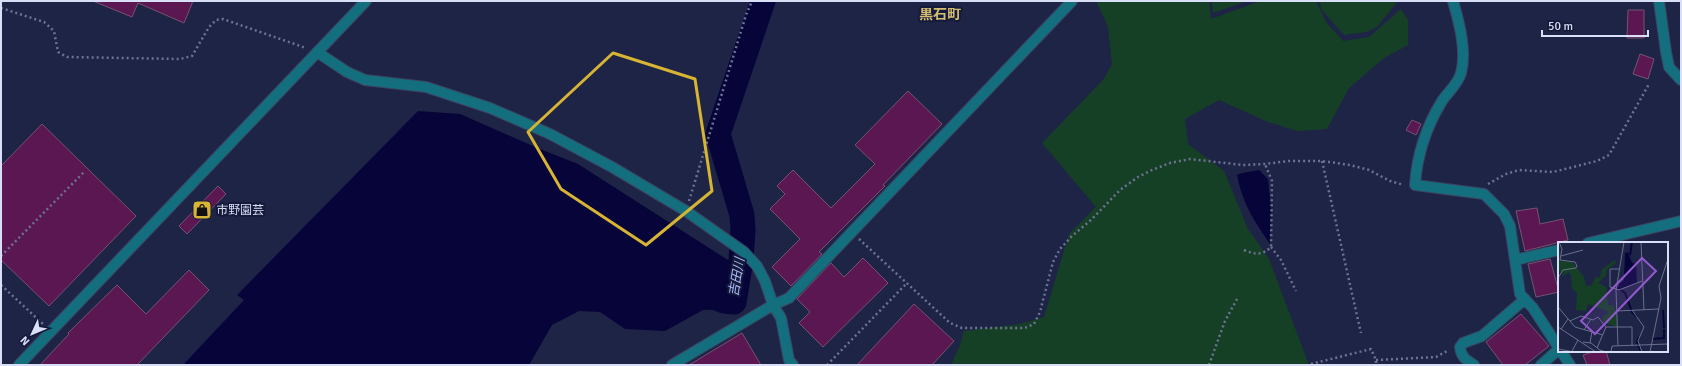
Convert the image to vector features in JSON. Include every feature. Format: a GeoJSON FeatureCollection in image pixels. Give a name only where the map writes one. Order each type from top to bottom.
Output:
{"type":"FeatureCollection","features":[{"type":"Feature","properties":{"kind":"street"},"geometry":{"type":"LineString","coordinates":[[18,365],[366,1]]}},
{"type":"Feature","properties":{"kind":"street"},"geometry":{"type":"LineString","coordinates":[[1452,1],[1461,34],[1461,75],[1443,100],[1427,130],[1421,147],[1415,185],[1484,194],[1504,214],[1510,226],[1520,294],[1533,308],[1558,346]]}},
{"type":"Feature","properties":{"kind":"street"},"geometry":{"type":"LineString","coordinates":[[1659,1],[1669,66],[1681,80]]}},
{"type":"Feature","properties":{"kind":"street"},"geometry":{"type":"LineString","coordinates":[[672,365],[774,305],[789,298],[1066,3]]}},
{"type":"Feature","properties":{"kind":"street"},"geometry":{"type":"LineString","coordinates":[[318,52],[347,72],[365,80],[426,87],[490,108],[543,131],[612,167],[686,211],[744,252],[758,266],[781,318],[790,360],[793,365]]}},
{"type":"Feature","properties":{"kind":"street"},"geometry":{"type":"LineString","coordinates":[[1592,242],[1681,221]]}},
{"type":"Feature","properties":{"kind":"street"},"geometry":{"type":"LineString","coordinates":[[1515,260],[1558,250]]}},
{"type":"Feature","properties":{"kind":"street"},"geometry":{"type":"LineString","coordinates":[[1474,365],[1463,358],[1460,353],[1460,347],[1463,343],[1482,336],[1525,299]]}},
{"type":"Feature","properties":{"kind":"street"},"geometry":{"type":"LineString","coordinates":[[1541,365],[1558,351]]}},
{"type":"Feature","properties":{"kind":"street"},"geometry":{"type":"LineString","coordinates":[[1562,352],[1570,365]]}},
{"type":"Feature","properties":{"kind":"path"},"geometry":{"type":"LineString","coordinates":[[686,211],[714,115],[752,1]]}},
{"type":"Feature","properties":{"kind":"path"},"geometry":{"type":"LineString","coordinates":[[1,8],[44,22],[54,31],[58,52],[67,57],[180,59],[192,56],[209,27],[216,20],[223,19],[318,52]]}},
{"type":"Feature","properties":{"kind":"path"},"geometry":{"type":"LineString","coordinates":[[1478,193],[1485,186],[1506,174],[1518,170],[1553,172],[1597,161],[1609,154],[1649,84]]}},
{"type":"Feature","properties":{"kind":"path"},"geometry":{"type":"LineString","coordinates":[[852,232],[950,323],[962,328],[1025,328],[1034,324],[1040,312],[1053,262],[1060,249],[1120,190],[1138,177],[1170,163],[1190,159],[1243,165],[1289,161],[1322,161],[1350,165],[1369,170],[1399,185],[1415,185]]}},
{"type":"Feature","properties":{"kind":"path"},"geometry":{"type":"LineString","coordinates":[[1322,161],[1360,333]]}},
{"type":"Feature","properties":{"kind":"path"},"geometry":{"type":"LineString","coordinates":[[1265,164],[1272,181],[1271,247],[1282,260],[1296,291]]}},
{"type":"Feature","properties":{"kind":"path"},"geometry":{"type":"LineString","coordinates":[[1,256],[85,171]]}},
{"type":"Feature","properties":{"kind":"path"},"geometry":{"type":"LineString","coordinates":[[1244,250],[1252,254],[1260,254],[1267,251],[1271,247]]}},
{"type":"Feature","properties":{"kind":"path"},"geometry":{"type":"LineString","coordinates":[[827,365],[907,283]]}},
{"type":"Feature","properties":{"kind":"path"},"geometry":{"type":"LineString","coordinates":[[1,285],[51,331]]}},
{"type":"Feature","properties":{"kind":"path"},"geometry":{"type":"LineString","coordinates":[[1209,365],[1225,321],[1237,299]]}},
{"type":"Feature","properties":{"kind":"path"},"geometry":{"type":"LineString","coordinates":[[1376,360],[1436,357],[1463,343]]}},
{"type":"Feature","properties":{"kind":"path"},"geometry":{"type":"LineString","coordinates":[[1311,364],[1371,349],[1376,360],[1376,365]]}},
{"type":"Feature","properties":{"kind":"highlighted area"},"geometry":{"type":"Polygon","coordinates":[[[613,53],[695,79],[712,191],[646,245],[561,189],[528,132],[613,53]]]}},
{"type":"Feature","properties":{"kind":"green space"},"geometry":{"type":"Polygon","coordinates":[[[1096,1],[1209,1],[1211,19],[1260,1],[1316,1],[1326,22],[1343,41],[1369,37],[1401,9],[1408,20],[1408,45],[1384,58],[1349,88],[1327,129],[1297,131],[1268,122],[1219,100],[1185,119],[1188,144],[1224,171],[1248,229],[1269,259],[1309,365],[951,365],[960,345],[964,331],[1020,324],[1044,317],[1069,234],[1096,207],[1042,143],[1104,79],[1112,64],[1108,27],[1096,1]]]}},
{"type":"Feature","properties":{"kind":"green space"},"geometry":{"type":"Polygon","coordinates":[[[1212,1],[1247,1],[1213,13],[1212,1]]]}},
{"type":"Feature","properties":{"kind":"green space"},"geometry":{"type":"Polygon","coordinates":[[[1319,1],[1398,1],[1377,27],[1366,32],[1344,35],[1322,10],[1319,1]]]}},
{"type":"Feature","properties":{"kind":"shaded area"},"geometry":{"type":"Polygon","coordinates":[[[418,111],[460,114],[578,164],[731,262],[727,309],[703,310],[665,331],[625,329],[600,312],[579,311],[552,325],[529,365],[183,365],[244,300],[237,295],[418,111]]]}},
{"type":"Feature","properties":{"kind":"shaded area"},"geometry":{"type":"Polygon","coordinates":[[[1259,170],[1268,179],[1271,208],[1270,244],[1254,220],[1246,204],[1239,186],[1237,175],[1259,170]]]}},
{"type":"Feature","properties":{"kind":"building"},"geometry":{"type":"Polygon","coordinates":[[[93,1],[193,1],[184,23],[138,3],[132,17],[93,1]]]}},
{"type":"Feature","properties":{"kind":"building"},"geometry":{"type":"Polygon","coordinates":[[[1628,10],[1644,10],[1644,38],[1627,38],[1628,10]]]}},
{"type":"Feature","properties":{"kind":"building"},"geometry":{"type":"Polygon","coordinates":[[[1640,54],[1654,59],[1648,79],[1633,74],[1640,54]]]}},
{"type":"Feature","properties":{"kind":"building"},"geometry":{"type":"Polygon","coordinates":[[[908,91],[942,124],[883,185],[885,186],[819,252],[822,254],[791,286],[772,267],[800,239],[770,209],[785,194],[777,186],[793,170],[831,208],[875,164],[855,145],[908,91]]]}},
{"type":"Feature","properties":{"kind":"building"},"geometry":{"type":"Polygon","coordinates":[[[1412,120],[1421,124],[1416,135],[1406,130],[1412,120]]]}},
{"type":"Feature","properties":{"kind":"building"},"geometry":{"type":"Polygon","coordinates":[[[42,124],[136,216],[49,306],[1,260],[1,166],[42,124]]]}},
{"type":"Feature","properties":{"kind":"building","name":"市野園芸"},"geometry":{"type":"Polygon","coordinates":[[[218,186],[226,194],[187,234],[179,226],[218,186]]]}},
{"type":"Feature","properties":{"kind":"building"},"geometry":{"type":"Polygon","coordinates":[[[1537,208],[1540,224],[1563,219],[1568,240],[1525,251],[1516,211],[1537,208]]]}},
{"type":"Feature","properties":{"kind":"building"},"geometry":{"type":"Polygon","coordinates":[[[863,258],[888,283],[823,347],[799,323],[810,312],[797,299],[831,263],[844,277],[863,258]]]}},
{"type":"Feature","properties":{"kind":"building"},"geometry":{"type":"Polygon","coordinates":[[[1550,259],[1558,292],[1536,297],[1528,264],[1550,259]]]}},
{"type":"Feature","properties":{"kind":"building"},"geometry":{"type":"Polygon","coordinates":[[[189,270],[209,290],[137,365],[40,365],[69,334],[68,333],[117,285],[146,314],[189,270]]]}},
{"type":"Feature","properties":{"kind":"building"},"geometry":{"type":"Polygon","coordinates":[[[914,304],[954,341],[932,365],[857,365],[914,304]]]}},
{"type":"Feature","properties":{"kind":"building"},"geometry":{"type":"Polygon","coordinates":[[[1521,314],[1549,346],[1525,365],[1503,365],[1486,342],[1521,314]]]}},
{"type":"Feature","properties":{"kind":"building"},"geometry":{"type":"Polygon","coordinates":[[[742,333],[761,365],[689,365],[742,333]]]}},
{"type":"Feature","properties":{"kind":"building"},"geometry":{"type":"Polygon","coordinates":[[[1593,352],[1606,352],[1610,365],[1587,365],[1583,355],[1593,352]]]}},
{"type":"Feature","properties":{"kind":"waterway","name":"吉田川"},"geometry":{"type":"LineString","coordinates":[[696,289],[724,301],[734,302],[741,260],[743,230],[742,215],[718,134],[763,1]]}},
{"type":"Feature","properties":{"kind":"place","name":"市野園芸"},"geometry":{"type":"Point","coordinates":[202,210]}},
{"type":"Feature","properties":{"kind":"district","name":"黒石町"},"geometry":{"type":"Point","coordinates":[940,14]}}]}
